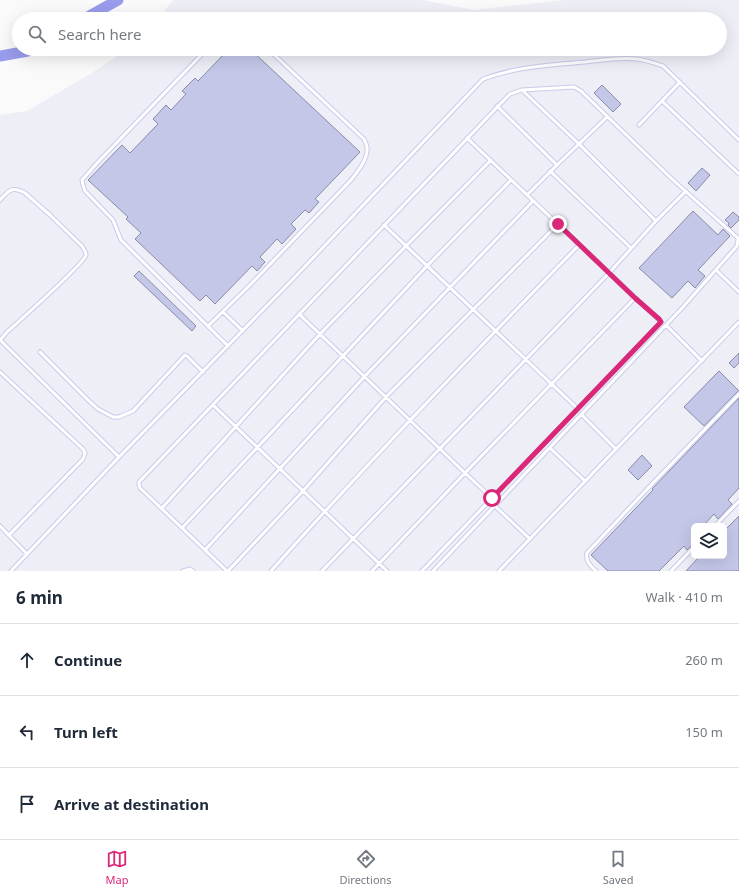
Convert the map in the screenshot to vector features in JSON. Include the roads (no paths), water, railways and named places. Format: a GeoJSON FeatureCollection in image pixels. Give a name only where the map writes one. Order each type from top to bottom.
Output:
{"type":"FeatureCollection","features":[{"type":"Feature","properties":{"kind":"lane"},"geometry":{"type":"LineString","coordinates":[[200,56],[82,180],[82,185],[85,191],[113,220],[120,240],[228,346]]}},
{"type":"Feature","properties":{"kind":"lane"},"geometry":{"type":"LineString","coordinates":[[208,326],[351,180],[366,155],[367,146],[364,139],[275,56]]}},
{"type":"Feature","properties":{"kind":"lane"},"geometry":{"type":"LineString","coordinates":[[11,571],[119,457],[299,274],[483,78],[514,70],[562,64],[621,59],[647,60],[663,66],[739,140]]}},
{"type":"Feature","properties":{"kind":"lane"},"geometry":{"type":"LineString","coordinates":[[639,125],[680,82]]}},
{"type":"Feature","properties":{"kind":"lane"},"geometry":{"type":"LineString","coordinates":[[433,571],[666,325],[737,246],[739,239],[686,192],[581,91],[574,87],[522,90],[510,94],[139,482],[140,488],[228,571],[303,491],[386,397],[558,224]]}},
{"type":"Feature","properties":{"kind":"lane"},"geometry":{"type":"LineString","coordinates":[[522,90],[579,144],[656,222]]}},
{"type":"Feature","properties":{"kind":"lane"},"geometry":{"type":"LineString","coordinates":[[662,101],[739,174]]}},
{"type":"Feature","properties":{"kind":"lane"},"geometry":{"type":"LineString","coordinates":[[497,106],[557,165]]}},
{"type":"Feature","properties":{"kind":"lane"},"geometry":{"type":"LineString","coordinates":[[527,195],[607,117]]}},
{"type":"Feature","properties":{"kind":"lane"},"geometry":{"type":"LineString","coordinates":[[422,571],[660,322],[659,319],[467,138]]}},
{"type":"Feature","properties":{"kind":"lane"},"geometry":{"type":"LineString","coordinates":[[162,508],[320,334],[491,160]]}},
{"type":"Feature","properties":{"kind":"lane"},"geometry":{"type":"LineString","coordinates":[[550,171],[631,248]]}},
{"type":"Feature","properties":{"kind":"lane"},"geometry":{"type":"LineString","coordinates":[[182,528],[427,266],[511,180]]}},
{"type":"Feature","properties":{"kind":"lane"},"geometry":{"type":"LineString","coordinates":[[0,200],[9,190],[21,190],[82,246],[86,254],[68,276],[0,340],[119,457]]}},
{"type":"Feature","properties":{"kind":"lane"},"geometry":{"type":"LineString","coordinates":[[322,571],[686,192]]}},
{"type":"Feature","properties":{"kind":"lane"},"geometry":{"type":"LineString","coordinates":[[205,550],[365,376],[533,201]]}},
{"type":"Feature","properties":{"kind":"lane"},"geometry":{"type":"LineString","coordinates":[[384,225],[578,408]]}},
{"type":"Feature","properties":{"kind":"lane"},"geometry":{"type":"LineString","coordinates":[[271,571],[410,420],[579,245]]}},
{"type":"Feature","properties":{"kind":"lane"},"geometry":{"type":"LineString","coordinates":[[716,270],[739,292]]}},
{"type":"Feature","properties":{"kind":"lane"},"geometry":{"type":"LineString","coordinates":[[372,571],[635,298]]}},
{"type":"Feature","properties":{"kind":"lane"},"geometry":{"type":"LineString","coordinates":[[223,312],[243,331]]}},
{"type":"Feature","properties":{"kind":"lane"},"geometry":{"type":"LineString","coordinates":[[299,314],[492,498]]}},
{"type":"Feature","properties":{"kind":"lane"},"geometry":{"type":"LineString","coordinates":[[499,571],[739,322]]}},
{"type":"Feature","properties":{"kind":"lane"},"geometry":{"type":"LineString","coordinates":[[666,325],[702,361]]}},
{"type":"Feature","properties":{"kind":"lane"},"geometry":{"type":"LineString","coordinates":[[40,352],[89,401],[98,409],[113,417],[119,417],[133,411],[184,355],[187,356],[192,363],[203,372]]}},
{"type":"Feature","properties":{"kind":"lane"},"geometry":{"type":"LineString","coordinates":[[0,372],[83,449],[85,453],[83,459],[8,535]]}},
{"type":"Feature","properties":{"kind":"lane"},"geometry":{"type":"LineString","coordinates":[[596,571],[588,563],[586,556],[587,553],[739,394]]}},
{"type":"Feature","properties":{"kind":"lane"},"geometry":{"type":"LineString","coordinates":[[213,404],[388,571]]}},
{"type":"Feature","properties":{"kind":"lane"},"geometry":{"type":"LineString","coordinates":[[581,414],[616,448]]}},
{"type":"Feature","properties":{"kind":"lane"},"geometry":{"type":"LineString","coordinates":[[550,448],[585,481]]}},
{"type":"Feature","properties":{"kind":"lane"},"geometry":{"type":"LineString","coordinates":[[718,523],[739,501]]}},
{"type":"Feature","properties":{"kind":"lane"},"geometry":{"type":"LineString","coordinates":[[495,506],[530,539]]}},
{"type":"Feature","properties":{"kind":"lane"},"geometry":{"type":"LineString","coordinates":[[0,526],[27,554]]}},
{"type":"Feature","properties":{"kind":"lane"},"geometry":{"type":"LineString","coordinates":[[671,571],[691,550]]}},
{"type":"Feature","properties":{"kind":"lane"},"geometry":{"type":"LineString","coordinates":[[183,571],[190,569],[193,571]]}},
{"type":"Feature","properties":{"kind":"waterway"},"geometry":{"type":"LineString","coordinates":[[97,12],[118,0]]}},
{"type":"Feature","properties":{"kind":"waterway"},"geometry":{"type":"LineString","coordinates":[[0,56],[12,54]]}}]}
